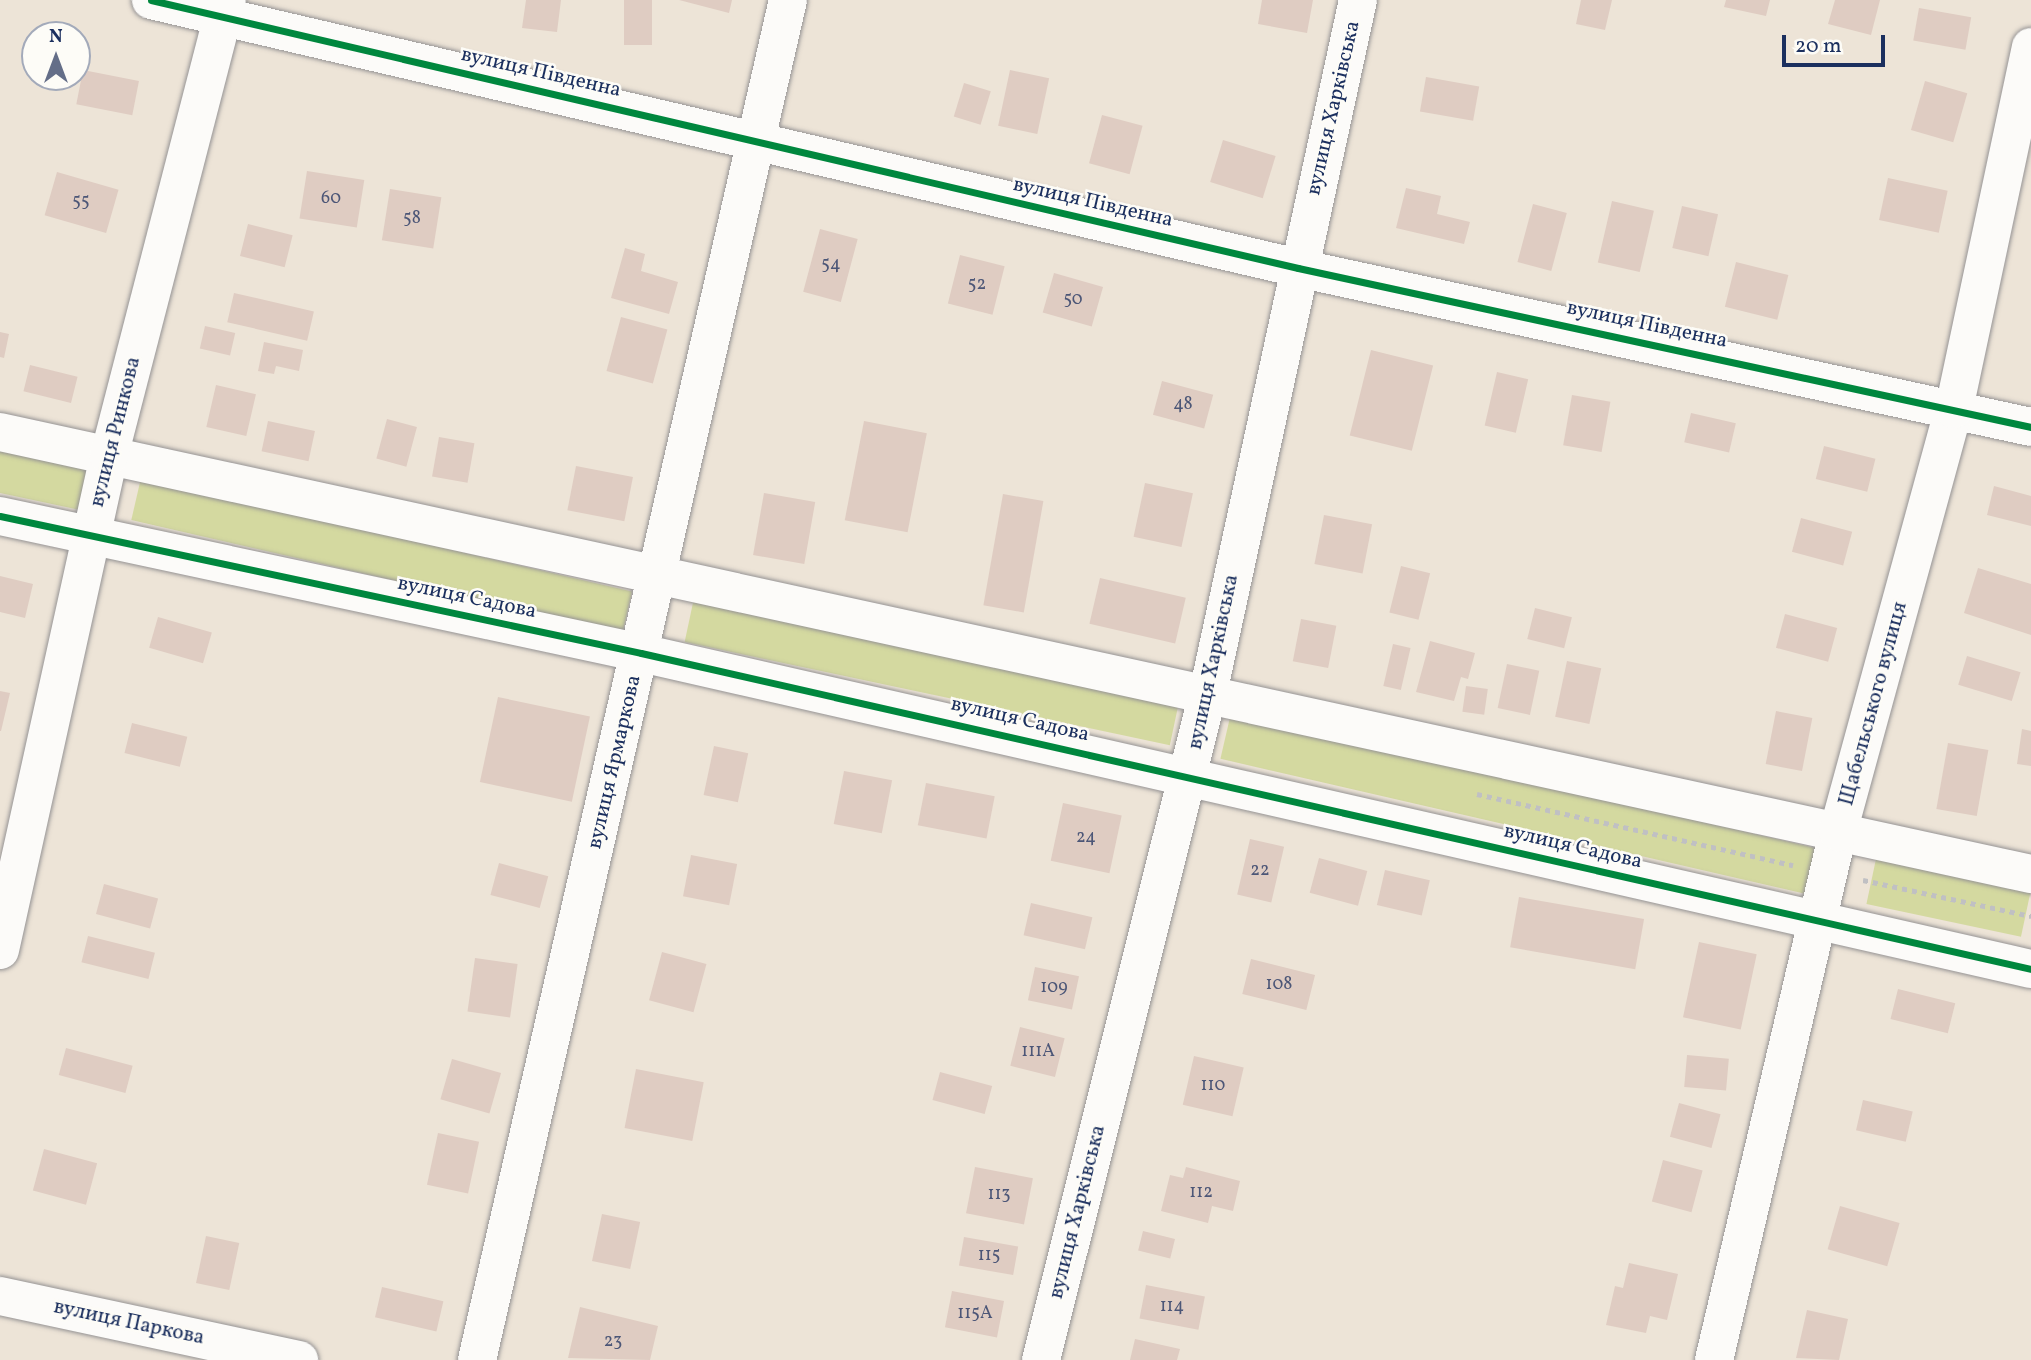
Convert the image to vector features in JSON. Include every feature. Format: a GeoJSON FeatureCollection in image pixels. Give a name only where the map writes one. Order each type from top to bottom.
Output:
{"type":"FeatureCollection","features":[{"type":"Feature","properties":{"kind":"street","name":"вулиця Південна"},"geometry":{"type":"LineString","coordinates":[[151,0],[225,8],[756,142],[1298,268],[2031,427]]}},
{"type":"Feature","properties":{"kind":"street","name":"вулиця Ярмаркова"},"geometry":{"type":"LineString","coordinates":[[477,1360],[659,574],[788,0]]}},
{"type":"Feature","properties":{"kind":"street","name":"вулиця Харківська"},"geometry":{"type":"LineString","coordinates":[[1041,1360],[1189,776],[1358,0]]}},
{"type":"Feature","properties":{"kind":"street","name":"вулиця Ринкова"},"geometry":{"type":"LineString","coordinates":[[0,950],[109,456],[225,8]]}},
{"type":"Feature","properties":{"kind":"street","name":"Щабельського вулиця"},"geometry":{"type":"LineString","coordinates":[[1714,1360],[1816,920],[1954,409],[2031,47]]}},
{"type":"Feature","properties":{"kind":"street"},"geometry":{"type":"LineString","coordinates":[[0,432],[2031,874]]}},
{"type":"Feature","properties":{"kind":"street","name":"вулиця Садова"},"geometry":{"type":"LineString","coordinates":[[0,516],[640,653],[2031,969]]}},
{"type":"Feature","properties":{"kind":"street","name":"вулиця Паркова"},"geometry":{"type":"LineString","coordinates":[[0,1296],[299,1360]]}},
{"type":"Feature","properties":{"kind":"path"},"geometry":{"type":"LineString","coordinates":[[1470,793],[2031,916]]}},
{"type":"Feature","properties":{"kind":"green space"},"geometry":{"type":"Polygon","coordinates":[[[0,447],[93,467],[84,511],[0,493],[0,447]]]}},
{"type":"Feature","properties":{"kind":"green space"},"geometry":{"type":"Polygon","coordinates":[[[141,478],[632,591],[622,633],[131,520],[141,478]]]}},
{"type":"Feature","properties":{"kind":"green space"},"geometry":{"type":"Polygon","coordinates":[[[694,598],[1179,701],[1170,745],[685,642],[694,598]]]}},
{"type":"Feature","properties":{"kind":"green space"},"geometry":{"type":"Polygon","coordinates":[[[1231,713],[1816,848],[1805,894],[1220,759],[1231,713]]]}},
{"type":"Feature","properties":{"kind":"green space"},"geometry":{"type":"Polygon","coordinates":[[[1876,859],[2031,892],[2021,937],[1866,904],[1876,859]]]}},
{"type":"Feature","properties":{"kind":"building"},"geometry":{"type":"Polygon","coordinates":[[[526,0],[561,0],[557,32],[522,28],[526,0]]]}},
{"type":"Feature","properties":{"kind":"building"},"geometry":{"type":"Polygon","coordinates":[[[624,0],[652,0],[652,45],[624,45],[624,0]]]}},
{"type":"Feature","properties":{"kind":"building"},"geometry":{"type":"Polygon","coordinates":[[[679,0],[732,0],[729,13],[679,0]]]}},
{"type":"Feature","properties":{"kind":"building"},"geometry":{"type":"Polygon","coordinates":[[[1262,0],[1313,0],[1307,33],[1258,24],[1262,0]]]}},
{"type":"Feature","properties":{"kind":"building"},"geometry":{"type":"Polygon","coordinates":[[[1581,0],[1612,0],[1605,30],[1576,24],[1581,0]]]}},
{"type":"Feature","properties":{"kind":"building"},"geometry":{"type":"Polygon","coordinates":[[[1726,0],[1770,0],[1766,16],[1724,7],[1726,0]]]}},
{"type":"Feature","properties":{"kind":"building"},"geometry":{"type":"Polygon","coordinates":[[[1835,0],[1880,0],[1871,35],[1828,24],[1835,0]]]}},
{"type":"Feature","properties":{"kind":"building"},"geometry":{"type":"Polygon","coordinates":[[[1919,8],[1971,17],[1965,50],[1913,40],[1919,8]]]}},
{"type":"Feature","properties":{"kind":"building"},"geometry":{"type":"Polygon","coordinates":[[[1010,70],[1049,78],[1037,134],[998,126],[1010,70]]]}},
{"type":"Feature","properties":{"kind":"building"},"geometry":{"type":"Polygon","coordinates":[[[91,72],[139,81],[132,115],[76,104],[79,91],[91,91],[91,72]]]}},
{"type":"Feature","properties":{"kind":"building"},"geometry":{"type":"Polygon","coordinates":[[[1426,77],[1479,86],[1473,121],[1420,111],[1426,77]]]}},
{"type":"Feature","properties":{"kind":"building"},"geometry":{"type":"Polygon","coordinates":[[[1925,81],[1967,93],[1953,142],[1911,130],[1925,81]]]}},
{"type":"Feature","properties":{"kind":"building"},"geometry":{"type":"Polygon","coordinates":[[[964,83],[991,91],[981,125],[954,116],[964,83]]]}},
{"type":"Feature","properties":{"kind":"building"},"geometry":{"type":"Polygon","coordinates":[[[1102,115],[1143,126],[1130,174],[1089,163],[1102,115]]]}},
{"type":"Feature","properties":{"kind":"building"},"geometry":{"type":"Polygon","coordinates":[[[1223,140],[1276,156],[1263,198],[1210,182],[1223,140]]]}},
{"type":"Feature","properties":{"kind":"building"},"geometry":{"type":"Polygon","coordinates":[[[307,171],[364,180],[357,227],[299,218],[307,171]]]}},
{"type":"Feature","properties":{"kind":"building"},"geometry":{"type":"Polygon","coordinates":[[[57,172],[119,190],[106,233],[45,215],[57,172]]]}},
{"type":"Feature","properties":{"kind":"building"},"geometry":{"type":"Polygon","coordinates":[[[1888,178],[1948,191],[1939,233],[1879,220],[1888,178]]]}},
{"type":"Feature","properties":{"kind":"building"},"geometry":{"type":"Polygon","coordinates":[[[1406,188],[1441,196],[1437,214],[1470,222],[1464,244],[1396,228],[1406,188]]]}},
{"type":"Feature","properties":{"kind":"building"},"geometry":{"type":"Polygon","coordinates":[[[390,189],[441,197],[433,248],[382,240],[390,189]]]}},
{"type":"Feature","properties":{"kind":"building"},"geometry":{"type":"Polygon","coordinates":[[[1612,201],[1654,211],[1640,272],[1598,262],[1612,201]]]}},
{"type":"Feature","properties":{"kind":"building"},"geometry":{"type":"Polygon","coordinates":[[[1533,204],[1567,213],[1551,271],[1517,262],[1533,204]]]}},
{"type":"Feature","properties":{"kind":"building"},"geometry":{"type":"Polygon","coordinates":[[[1682,206],[1718,214],[1708,256],[1672,248],[1682,206]]]}},
{"type":"Feature","properties":{"kind":"building"},"geometry":{"type":"Polygon","coordinates":[[[248,224],[293,235],[285,267],[240,256],[248,224]]]}},
{"type":"Feature","properties":{"kind":"building"},"geometry":{"type":"Polygon","coordinates":[[[820,229],[858,239],[841,302],[803,292],[820,229]]]}},
{"type":"Feature","properties":{"kind":"building"},"geometry":{"type":"Polygon","coordinates":[[[625,248],[645,254],[641,271],[678,282],[669,314],[611,298],[625,248]]]}},
{"type":"Feature","properties":{"kind":"building"},"geometry":{"type":"Polygon","coordinates":[[[960,255],[1005,266],[993,315],[948,304],[960,255]]]}},
{"type":"Feature","properties":{"kind":"building"},"geometry":{"type":"Polygon","coordinates":[[[1736,262],[1788,275],[1777,320],[1725,307],[1736,262]]]}},
{"type":"Feature","properties":{"kind":"building"},"geometry":{"type":"Polygon","coordinates":[[[1054,273],[1103,287],[1092,326],[1043,312],[1054,273]]]}},
{"type":"Feature","properties":{"kind":"building"},"geometry":{"type":"Polygon","coordinates":[[[234,293],[314,311],[307,341],[227,322],[234,293]]]}},
{"type":"Feature","properties":{"kind":"building"},"geometry":{"type":"Polygon","coordinates":[[[621,317],[667,329],[653,384],[607,371],[621,317]]]}},
{"type":"Feature","properties":{"kind":"building"},"geometry":{"type":"Polygon","coordinates":[[[205,326],[235,333],[230,355],[200,348],[205,326]]]}},
{"type":"Feature","properties":{"kind":"building"},"geometry":{"type":"Polygon","coordinates":[[[0,332],[9,334],[4,358],[0,357],[0,332]]]}},
{"type":"Feature","properties":{"kind":"building"},"geometry":{"type":"Polygon","coordinates":[[[264,342],[303,350],[299,371],[276,366],[274,374],[258,371],[264,342]]]}},
{"type":"Feature","properties":{"kind":"building"},"geometry":{"type":"Polygon","coordinates":[[[1371,350],[1433,365],[1412,451],[1350,435],[1371,350]]]}},
{"type":"Feature","properties":{"kind":"building"},"geometry":{"type":"Polygon","coordinates":[[[30,365],[78,377],[71,403],[23,391],[30,365]]]}},
{"type":"Feature","properties":{"kind":"building"},"geometry":{"type":"Polygon","coordinates":[[[1497,372],[1528,379],[1516,433],[1485,426],[1497,372]]]}},
{"type":"Feature","properties":{"kind":"building"},"geometry":{"type":"Polygon","coordinates":[[[1162,381],[1213,395],[1204,429],[1153,415],[1162,381]]]}},
{"type":"Feature","properties":{"kind":"building"},"geometry":{"type":"Polygon","coordinates":[[[216,385],[256,394],[246,436],[206,427],[216,385]]]}},
{"type":"Feature","properties":{"kind":"building"},"geometry":{"type":"Polygon","coordinates":[[[1572,395],[1610,402],[1602,452],[1563,445],[1572,395]]]}},
{"type":"Feature","properties":{"kind":"building"},"geometry":{"type":"Polygon","coordinates":[[[1691,413],[1736,423],[1729,453],[1684,442],[1691,413]]]}},
{"type":"Feature","properties":{"kind":"building"},"geometry":{"type":"Polygon","coordinates":[[[387,419],[417,427],[406,467],[376,459],[387,419]]]}},
{"type":"Feature","properties":{"kind":"building"},"geometry":{"type":"Polygon","coordinates":[[[268,421],[315,431],[309,461],[262,451],[268,421]]]}},
{"type":"Feature","properties":{"kind":"building"},"geometry":{"type":"Polygon","coordinates":[[[864,421],[927,433],[908,532],[845,520],[864,421]]]}},
{"type":"Feature","properties":{"kind":"building"},"geometry":{"type":"Polygon","coordinates":[[[439,437],[474,443],[468,483],[432,476],[439,437]]]}},
{"type":"Feature","properties":{"kind":"building"},"geometry":{"type":"Polygon","coordinates":[[[1824,446],[1875,459],[1867,492],[1816,479],[1824,446]]]}},
{"type":"Feature","properties":{"kind":"building"},"geometry":{"type":"Polygon","coordinates":[[[576,466],[633,477],[624,521],[567,510],[576,466]]]}},
{"type":"Feature","properties":{"kind":"building"},"geometry":{"type":"Polygon","coordinates":[[[1145,483],[1193,493],[1181,547],[1134,537],[1145,483]]]}},
{"type":"Feature","properties":{"kind":"building"},"geometry":{"type":"Polygon","coordinates":[[[1994,486],[2031,496],[2031,526],[1987,515],[1994,486]]]}},
{"type":"Feature","properties":{"kind":"building"},"geometry":{"type":"Polygon","coordinates":[[[764,493],[815,502],[804,564],[753,555],[764,493]]]}},
{"type":"Feature","properties":{"kind":"building"},"geometry":{"type":"Polygon","coordinates":[[[1003,494],[1043,501],[1024,612],[983,605],[1003,494]]]}},
{"type":"Feature","properties":{"kind":"building"},"geometry":{"type":"Polygon","coordinates":[[[1324,515],[1372,524],[1363,573],[1314,564],[1324,515]]]}},
{"type":"Feature","properties":{"kind":"building"},"geometry":{"type":"Polygon","coordinates":[[[1801,518],[1852,532],[1843,566],[1792,552],[1801,518]]]}},
{"type":"Feature","properties":{"kind":"building"},"geometry":{"type":"Polygon","coordinates":[[[1401,566],[1430,573],[1418,620],[1389,613],[1401,566]]]}},
{"type":"Feature","properties":{"kind":"building"},"geometry":{"type":"Polygon","coordinates":[[[1978,568],[2031,584],[2031,635],[1964,613],[1978,568]]]}},
{"type":"Feature","properties":{"kind":"building"},"geometry":{"type":"Polygon","coordinates":[[[0,576],[33,584],[25,618],[0,612],[0,576]]]}},
{"type":"Feature","properties":{"kind":"building"},"geometry":{"type":"Polygon","coordinates":[[[1100,578],[1186,598],[1175,644],[1089,624],[1100,578]]]}},
{"type":"Feature","properties":{"kind":"building"},"geometry":{"type":"Polygon","coordinates":[[[1535,608],[1572,617],[1564,648],[1527,639],[1535,608]]]}},
{"type":"Feature","properties":{"kind":"building"},"geometry":{"type":"Polygon","coordinates":[[[1785,614],[1837,628],[1828,662],[1776,648],[1785,614]]]}},
{"type":"Feature","properties":{"kind":"building"},"geometry":{"type":"Polygon","coordinates":[[[158,617],[212,632],[203,663],[149,648],[158,617]]]}},
{"type":"Feature","properties":{"kind":"building"},"geometry":{"type":"Polygon","coordinates":[[[1301,619],[1336,626],[1328,668],[1293,661],[1301,619]]]}},
{"type":"Feature","properties":{"kind":"building"},"geometry":{"type":"Polygon","coordinates":[[[1430,641],[1475,653],[1468,679],[1461,677],[1454,701],[1416,692],[1430,641]]]}},
{"type":"Feature","properties":{"kind":"building"},"geometry":{"type":"Polygon","coordinates":[[[1393,644],[1411,648],[1401,690],[1383,686],[1393,644]]]}},
{"type":"Feature","properties":{"kind":"building"},"geometry":{"type":"Polygon","coordinates":[[[1967,656],[2021,672],[2012,701],[1958,685],[1967,656]]]}},
{"type":"Feature","properties":{"kind":"building"},"geometry":{"type":"Polygon","coordinates":[[[1567,661],[1601,668],[1589,724],[1555,717],[1567,661]]]}},
{"type":"Feature","properties":{"kind":"building"},"geometry":{"type":"Polygon","coordinates":[[[1507,664],[1539,671],[1530,715],[1498,708],[1507,664]]]}},
{"type":"Feature","properties":{"kind":"building"},"geometry":{"type":"Polygon","coordinates":[[[1466,686],[1488,689],[1484,715],[1462,712],[1466,686]]]}},
{"type":"Feature","properties":{"kind":"building"},"geometry":{"type":"Polygon","coordinates":[[[0,691],[10,693],[1,731],[0,731],[0,691]]]}},
{"type":"Feature","properties":{"kind":"building"},"geometry":{"type":"Polygon","coordinates":[[[498,697],[590,717],[572,802],[480,782],[498,697]]]}},
{"type":"Feature","properties":{"kind":"building"},"geometry":{"type":"Polygon","coordinates":[[[1776,711],[1812,718],[1802,771],[1766,764],[1776,711]]]}},
{"type":"Feature","properties":{"kind":"building"},"geometry":{"type":"Polygon","coordinates":[[[132,723],[187,737],[180,767],[125,753],[132,723]]]}},
{"type":"Feature","properties":{"kind":"building"},"geometry":{"type":"Polygon","coordinates":[[[2022,729],[2031,731],[2031,766],[2017,764],[2022,729]]]}},
{"type":"Feature","properties":{"kind":"building"},"geometry":{"type":"Polygon","coordinates":[[[1948,743],[1988,750],[1977,816],[1936,809],[1948,743]]]}},
{"type":"Feature","properties":{"kind":"building"},"geometry":{"type":"Polygon","coordinates":[[[714,746],[748,753],[738,802],[704,795],[714,746]]]}},
{"type":"Feature","properties":{"kind":"building"},"geometry":{"type":"Polygon","coordinates":[[[844,771],[892,780],[882,833],[834,824],[844,771]]]}},
{"type":"Feature","properties":{"kind":"building"},"geometry":{"type":"Polygon","coordinates":[[[926,783],[995,796],[987,839],[918,825],[926,783]]]}},
{"type":"Feature","properties":{"kind":"building"},"geometry":{"type":"Polygon","coordinates":[[[1063,803],[1122,815],[1109,873],[1051,861],[1063,803]]]}},
{"type":"Feature","properties":{"kind":"building"},"geometry":{"type":"Polygon","coordinates":[[[1250,839],[1284,847],[1271,902],[1237,895],[1250,839]]]}},
{"type":"Feature","properties":{"kind":"building"},"geometry":{"type":"Polygon","coordinates":[[[691,855],[737,864],[729,905],[683,896],[691,855]]]}},
{"type":"Feature","properties":{"kind":"building"},"geometry":{"type":"Polygon","coordinates":[[[1319,858],[1367,871],[1358,906],[1310,893],[1319,858]]]}},
{"type":"Feature","properties":{"kind":"building"},"geometry":{"type":"Polygon","coordinates":[[[499,863],[548,876],[540,908],[490,895],[499,863]]]}},
{"type":"Feature","properties":{"kind":"building"},"geometry":{"type":"Polygon","coordinates":[[[1385,870],[1430,880],[1422,915],[1377,905],[1385,870]]]}},
{"type":"Feature","properties":{"kind":"building"},"geometry":{"type":"Polygon","coordinates":[[[104,884],[158,898],[150,928],[96,914],[104,884]]]}},
{"type":"Feature","properties":{"kind":"building"},"geometry":{"type":"Polygon","coordinates":[[[1519,897],[1644,919],[1635,969],[1510,947],[1519,897]]]}},
{"type":"Feature","properties":{"kind":"building"},"geometry":{"type":"Polygon","coordinates":[[[1031,903],[1092,917],[1085,949],[1024,935],[1031,903]]]}},
{"type":"Feature","properties":{"kind":"building"},"geometry":{"type":"Polygon","coordinates":[[[88,936],[155,953],[148,979],[81,962],[88,936]]]}},
{"type":"Feature","properties":{"kind":"building"},"geometry":{"type":"Polygon","coordinates":[[[1699,942],[1757,954],[1741,1030],[1683,1017],[1699,942]]]}},
{"type":"Feature","properties":{"kind":"building"},"geometry":{"type":"Polygon","coordinates":[[[662,952],[706,964],[693,1012],[649,1000],[662,952]]]}},
{"type":"Feature","properties":{"kind":"building"},"geometry":{"type":"Polygon","coordinates":[[[475,958],[518,964],[510,1017],[467,1011],[475,958]]]}},
{"type":"Feature","properties":{"kind":"building"},"geometry":{"type":"Polygon","coordinates":[[[1251,959],[1315,975],[1306,1010],[1242,994],[1251,959]]]}},
{"type":"Feature","properties":{"kind":"building"},"geometry":{"type":"Polygon","coordinates":[[[1035,967],[1079,976],[1072,1010],[1028,1000],[1035,967]]]}},
{"type":"Feature","properties":{"kind":"building"},"geometry":{"type":"Polygon","coordinates":[[[1898,989],[1955,1003],[1948,1033],[1891,1019],[1898,989]]]}},
{"type":"Feature","properties":{"kind":"building"},"geometry":{"type":"Polygon","coordinates":[[[1020,1027],[1065,1038],[1055,1077],[1010,1066],[1020,1027]]]}},
{"type":"Feature","properties":{"kind":"building"},"geometry":{"type":"Polygon","coordinates":[[[66,1048],[133,1066],[125,1093],[59,1075],[66,1048]]]}},
{"type":"Feature","properties":{"kind":"building"},"geometry":{"type":"Polygon","coordinates":[[[1687,1055],[1729,1059],[1726,1091],[1684,1087],[1687,1055]]]}},
{"type":"Feature","properties":{"kind":"building"},"geometry":{"type":"Polygon","coordinates":[[[1194,1056],[1244,1067],[1232,1116],[1183,1105],[1194,1056]]]}},
{"type":"Feature","properties":{"kind":"building"},"geometry":{"type":"Polygon","coordinates":[[[452,1059],[501,1073],[489,1113],[440,1099],[452,1059]]]}},
{"type":"Feature","properties":{"kind":"building"},"geometry":{"type":"Polygon","coordinates":[[[636,1069],[704,1082],[692,1141],[625,1128],[636,1069]]]}},
{"type":"Feature","properties":{"kind":"building"},"geometry":{"type":"Polygon","coordinates":[[[940,1072],[992,1086],[985,1114],[932,1100],[940,1072]]]}},
{"type":"Feature","properties":{"kind":"building"},"geometry":{"type":"Polygon","coordinates":[[[1863,1100],[1913,1111],[1906,1142],[1856,1130],[1863,1100]]]}},
{"type":"Feature","properties":{"kind":"building"},"geometry":{"type":"Polygon","coordinates":[[[1679,1103],[1721,1114],[1711,1148],[1670,1137],[1679,1103]]]}},
{"type":"Feature","properties":{"kind":"building"},"geometry":{"type":"Polygon","coordinates":[[[438,1133],[479,1142],[468,1194],[427,1185],[438,1133]]]}},
{"type":"Feature","properties":{"kind":"building"},"geometry":{"type":"Polygon","coordinates":[[[44,1149],[97,1163],[86,1205],[33,1191],[44,1149]]]}},
{"type":"Feature","properties":{"kind":"building"},"geometry":{"type":"Polygon","coordinates":[[[1663,1160],[1703,1171],[1691,1212],[1652,1202],[1663,1160]]]}},
{"type":"Feature","properties":{"kind":"building"},"geometry":{"type":"Polygon","coordinates":[[[975,1167],[1033,1178],[1024,1224],[966,1213],[975,1167]]]}},
{"type":"Feature","properties":{"kind":"building"},"geometry":{"type":"Polygon","coordinates":[[[1186,1167],[1240,1181],[1233,1211],[1212,1206],[1208,1223],[1161,1211],[1170,1175],[1183,1178],[1186,1167]]]}},
{"type":"Feature","properties":{"kind":"building"},"geometry":{"type":"Polygon","coordinates":[[[1840,1206],[1900,1223],[1887,1266],[1828,1249],[1840,1206]]]}},
{"type":"Feature","properties":{"kind":"building"},"geometry":{"type":"Polygon","coordinates":[[[602,1214],[640,1222],[630,1269],[592,1261],[602,1214]]]}},
{"type":"Feature","properties":{"kind":"building"},"geometry":{"type":"Polygon","coordinates":[[[1143,1231],[1175,1239],[1170,1258],[1138,1250],[1143,1231]]]}},
{"type":"Feature","properties":{"kind":"building"},"geometry":{"type":"Polygon","coordinates":[[[206,1236],[239,1243],[229,1290],[196,1283],[206,1236]]]}},
{"type":"Feature","properties":{"kind":"building"},"geometry":{"type":"Polygon","coordinates":[[[964,1237],[1018,1247],[1013,1275],[959,1266],[964,1237]]]}},
{"type":"Feature","properties":{"kind":"building"},"geometry":{"type":"Polygon","coordinates":[[[1629,1263],[1678,1274],[1667,1320],[1650,1316],[1646,1333],[1606,1325],[1615,1286],[1623,1288],[1629,1263]]]}},
{"type":"Feature","properties":{"kind":"building"},"geometry":{"type":"Polygon","coordinates":[[[1146,1285],[1205,1296],[1198,1330],[1140,1318],[1146,1285]]]}},
{"type":"Feature","properties":{"kind":"building"},"geometry":{"type":"Polygon","coordinates":[[[382,1287],[443,1301],[436,1331],[375,1317],[382,1287]]]}},
{"type":"Feature","properties":{"kind":"building"},"geometry":{"type":"Polygon","coordinates":[[[952,1291],[1004,1301],[997,1337],[945,1327],[952,1291]]]}},
{"type":"Feature","properties":{"kind":"building"},"geometry":{"type":"Polygon","coordinates":[[[580,1307],[658,1326],[650,1360],[568,1358],[580,1307]]]}},
{"type":"Feature","properties":{"kind":"building"},"geometry":{"type":"Polygon","coordinates":[[[1807,1310],[1848,1319],[1839,1360],[1796,1358],[1807,1310]]]}},
{"type":"Feature","properties":{"kind":"building"},"geometry":{"type":"Polygon","coordinates":[[[1135,1339],[1180,1349],[1177,1360],[1130,1360],[1135,1339]]]}},
{"type":"Feature","properties":{"kind":"cycle path"},"geometry":{"type":"LineString","coordinates":[[151,0],[1298,268],[2031,427]]}},
{"type":"Feature","properties":{"kind":"cycle path"},"geometry":{"type":"LineString","coordinates":[[0,516],[641,653],[2031,969]]}}]}
